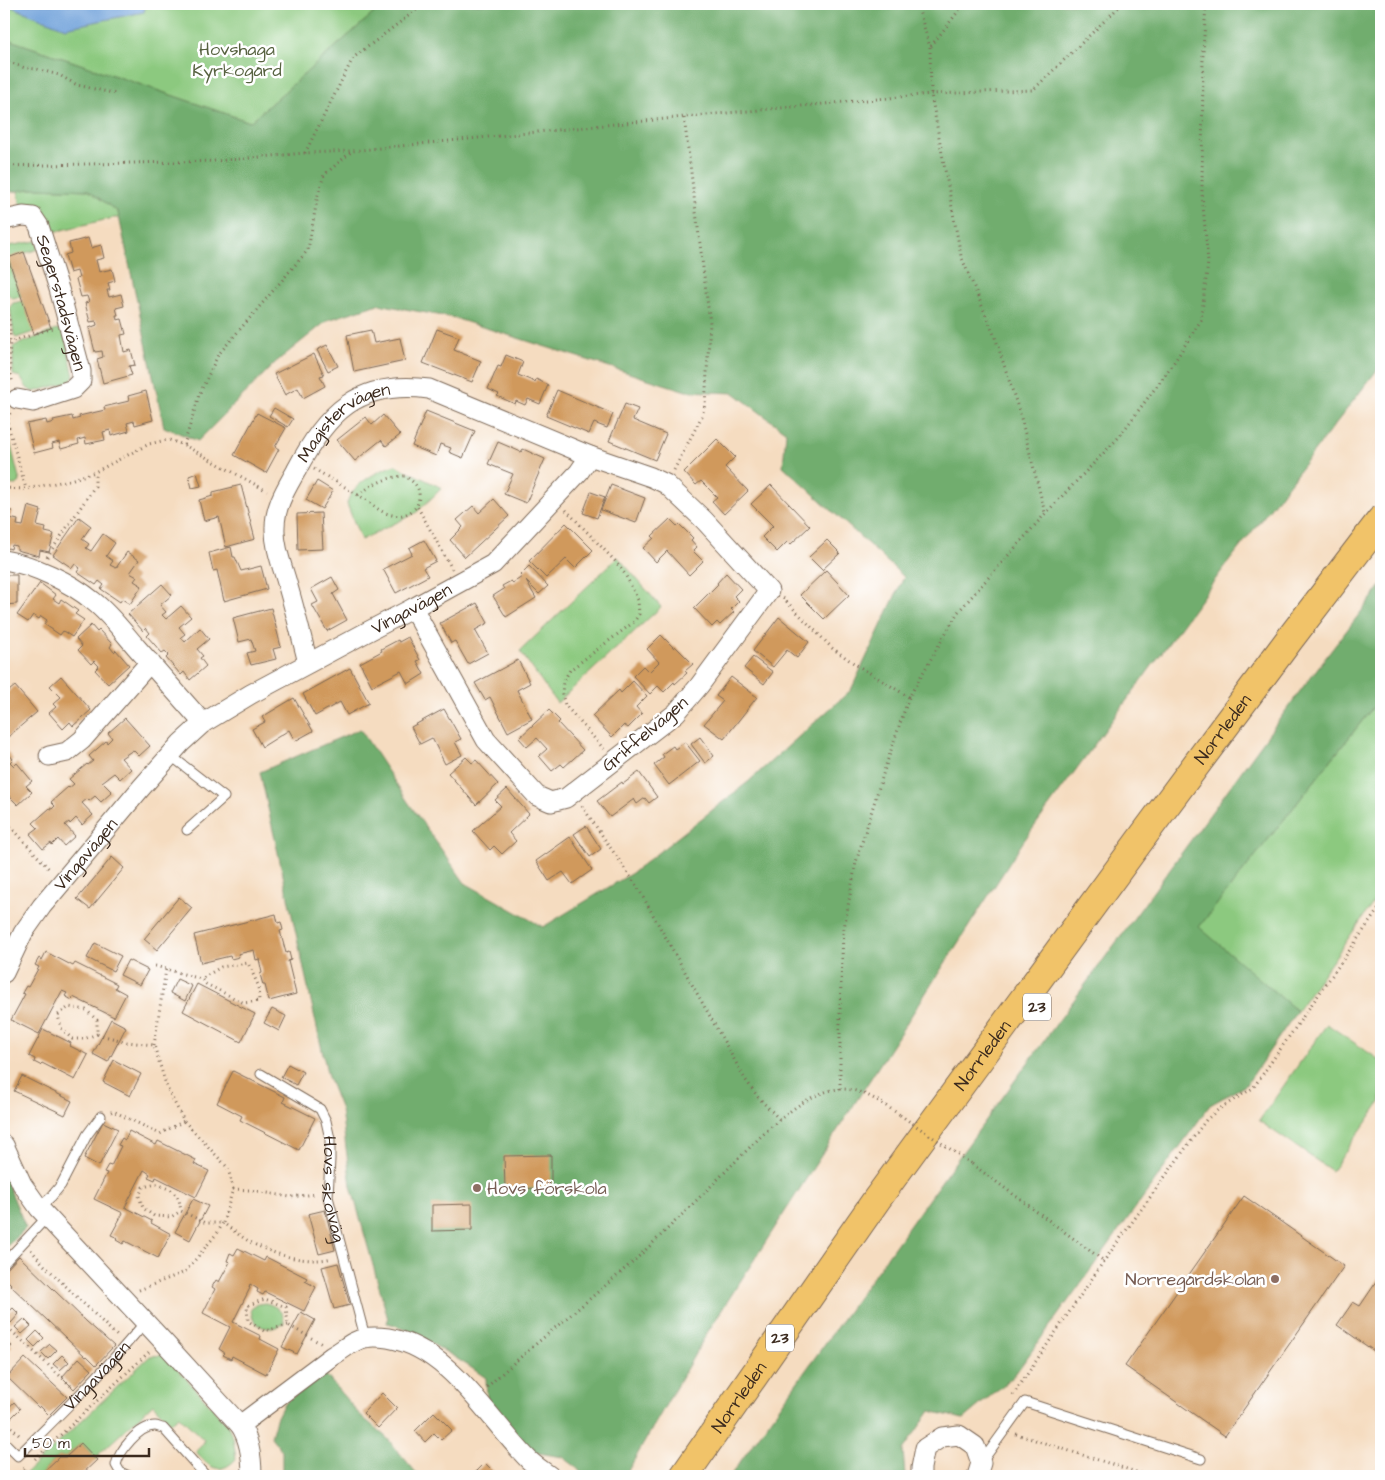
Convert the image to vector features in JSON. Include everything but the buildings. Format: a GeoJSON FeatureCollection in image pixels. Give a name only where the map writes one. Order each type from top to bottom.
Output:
{"type":"FeatureCollection","features":[{"type":"Feature","properties":{"kind":"highway","name":"Norrleden"},"geometry":{"type":"LineString","coordinates":[[684,1476],[877,1199],[1149,828],[1381,520]]}},
{"type":"Feature","properties":{"kind":"highway","name":"Norrleden"},"geometry":{"type":"LineString","coordinates":[[704,1476],[891,1208],[1008,1046],[1161,838],[1381,546]]}},
{"type":"Feature","properties":{"kind":"street","name":"Segerstadsvägen"},"geometry":{"type":"LineString","coordinates":[[4,220],[23,216],[33,217],[39,226],[81,371],[81,380],[73,389],[33,402],[17,399]]}},
{"type":"Feature","properties":{"kind":"street","name":"Magistervägen"},"geometry":{"type":"LineString","coordinates":[[308,663],[275,538],[274,527],[281,498],[301,461],[323,428],[346,404],[372,392],[413,387],[429,389],[590,456]]}},
{"type":"Feature","properties":{"kind":"street"},"geometry":{"type":"LineString","coordinates":[[590,456],[666,484],[704,520],[769,592]]}},
{"type":"Feature","properties":{"kind":"street","name":"Vingavägen"},"geometry":{"type":"LineString","coordinates":[[4,973],[23,933],[42,906],[170,755],[203,723],[251,694],[493,564],[579,472],[590,456]]}},
{"type":"Feature","properties":{"kind":"street"},"geometry":{"type":"LineString","coordinates":[[4,560],[38,570],[70,585],[93,600],[203,723]]}},
{"type":"Feature","properties":{"kind":"street","name":"Griffelvägen"},"geometry":{"type":"LineString","coordinates":[[413,608],[486,740],[537,796],[551,802],[566,798],[573,793],[676,712],[699,686],[769,592]]}},
{"type":"Feature","properties":{"kind":"street"},"geometry":{"type":"LineString","coordinates":[[50,756],[67,752],[82,740],[150,662]]}},
{"type":"Feature","properties":{"kind":"street"},"geometry":{"type":"LineString","coordinates":[[4,1145],[22,1184],[43,1213],[240,1425],[246,1437],[251,1462],[250,1476]]}},
{"type":"Feature","properties":{"kind":"street"},"geometry":{"type":"LineString","coordinates":[[240,1425],[357,1341],[375,1337],[397,1340],[421,1349],[434,1357],[476,1398],[530,1462],[550,1476]]}},
{"type":"Feature","properties":{"kind":"street"},"geometry":{"type":"LineString","coordinates":[[921,1476],[926,1448],[942,1437],[959,1435],[975,1446],[979,1470]]}},
{"type":"Feature","properties":{"kind":"lane"},"geometry":{"type":"LineString","coordinates":[[170,755],[224,797],[187,830]]}},
{"type":"Feature","properties":{"kind":"lane","name":"Hovs skolväg"},"geometry":{"type":"LineString","coordinates":[[260,1074],[320,1109],[326,1121],[330,1139],[328,1193],[366,1338]]}},
{"type":"Feature","properties":{"kind":"lane"},"geometry":{"type":"LineString","coordinates":[[4,1263],[24,1242],[51,1197],[61,1185],[88,1135],[101,1116]]}},
{"type":"Feature","properties":{"kind":"lane","name":"Vingavägen"},"geometry":{"type":"LineString","coordinates":[[29,1445],[80,1395],[127,1345],[145,1322]]}},
{"type":"Feature","properties":{"kind":"lane"},"geometry":{"type":"LineString","coordinates":[[979,1470],[1025,1402],[1201,1459]]}},
{"type":"Feature","properties":{"kind":"lane"},"geometry":{"type":"LineString","coordinates":[[129,1476],[120,1472],[116,1465],[118,1457],[125,1446],[142,1431],[154,1426],[163,1428],[206,1476]]}},
{"type":"Feature","properties":{"kind":"lane"},"geometry":{"type":"LineString","coordinates":[[4,1442],[18,1456],[29,1445]]}},
{"type":"Feature","properties":{"kind":"path"},"geometry":{"type":"LineString","coordinates":[[305,153],[353,58],[424,4]]}},
{"type":"Feature","properties":{"kind":"path"},"geometry":{"type":"LineString","coordinates":[[916,4],[930,47],[931,94],[962,256],[994,338],[1020,414],[1045,514]]}},
{"type":"Feature","properties":{"kind":"path"},"geometry":{"type":"LineString","coordinates":[[930,47],[964,4]]}},
{"type":"Feature","properties":{"kind":"path"},"geometry":{"type":"LineString","coordinates":[[4,166],[217,161],[305,153],[351,152],[684,117],[931,94],[1033,90],[1122,4]]}},
{"type":"Feature","properties":{"kind":"path"},"geometry":{"type":"LineString","coordinates":[[840,1089],[840,1008],[843,934],[856,862],[909,698],[958,612],[1045,514],[1118,438],[1172,367],[1201,320],[1208,262],[1202,194],[1203,53],[1206,4]]}},
{"type":"Feature","properties":{"kind":"path"},"geometry":{"type":"LineString","coordinates":[[4,60],[25,68],[59,74],[76,85],[117,94]]}},
{"type":"Feature","properties":{"kind":"path"},"geometry":{"type":"LineString","coordinates":[[666,484],[696,428],[705,406],[710,322],[684,117]]}},
{"type":"Feature","properties":{"kind":"path"},"geometry":{"type":"LineString","coordinates":[[184,445],[199,395],[218,355],[308,250],[318,194],[324,175],[351,152]]}},
{"type":"Feature","properties":{"kind":"path"},"geometry":{"type":"LineString","coordinates":[[4,295],[10,322],[10,376],[17,399],[7,420],[26,489]]}},
{"type":"Feature","properties":{"kind":"path"},"geometry":{"type":"LineString","coordinates":[[4,344],[9,344],[68,323]]}},
{"type":"Feature","properties":{"kind":"path"},"geometry":{"type":"LineString","coordinates":[[4,488],[26,489],[70,480],[95,472],[149,444],[169,440],[184,445],[281,498]]}},
{"type":"Feature","properties":{"kind":"path"},"geometry":{"type":"LineString","coordinates":[[301,461],[390,515],[400,516],[408,514],[413,510],[417,506],[420,490],[405,476],[386,479],[370,486],[358,495]]}},
{"type":"Feature","properties":{"kind":"path"},"geometry":{"type":"LineString","coordinates":[[38,570],[95,486],[95,472]]}},
{"type":"Feature","properties":{"kind":"path"},"geometry":{"type":"LineString","coordinates":[[555,498],[615,561],[625,574],[638,600],[639,614],[634,622],[570,670],[563,682],[563,700],[569,711],[614,761]]}},
{"type":"Feature","properties":{"kind":"path"},"geometry":{"type":"LineString","coordinates":[[417,506],[459,582]]}},
{"type":"Feature","properties":{"kind":"path"},"geometry":{"type":"LineString","coordinates":[[769,592],[780,596],[832,648],[909,698]]}},
{"type":"Feature","properties":{"kind":"path"},"geometry":{"type":"LineString","coordinates":[[573,793],[638,888],[745,1079],[758,1097],[780,1120]]}},
{"type":"Feature","properties":{"kind":"path"},"geometry":{"type":"LineString","coordinates":[[4,819],[62,883]]}},
{"type":"Feature","properties":{"kind":"path"},"geometry":{"type":"LineString","coordinates":[[1011,1400],[1019,1385],[1104,1261],[1206,1120],[1219,1109],[1253,1088],[1381,906]]}},
{"type":"Feature","properties":{"kind":"path"},"geometry":{"type":"LineString","coordinates":[[155,966],[201,979],[206,984],[244,1003],[260,1001],[258,985],[248,963],[221,967],[201,979]]}},
{"type":"Feature","properties":{"kind":"path"},"geometry":{"type":"LineString","coordinates":[[122,1297],[185,1272],[224,1223],[233,1189],[228,1168],[184,1121],[167,1088],[154,1045],[166,969]]}},
{"type":"Feature","properties":{"kind":"path"},"geometry":{"type":"LineString","coordinates":[[97,1034],[97,1020],[86,1010],[69,1007],[58,1015],[61,1028],[72,1039],[84,1039],[97,1034],[127,1042],[154,1045]]}},
{"type":"Feature","properties":{"kind":"path"},"geometry":{"type":"LineString","coordinates":[[476,1398],[614,1279],[780,1120],[798,1106],[827,1091],[840,1089],[854,1090],[867,1094],[972,1164],[1104,1261]]}},
{"type":"Feature","properties":{"kind":"path"},"geometry":{"type":"LineString","coordinates":[[101,1116],[112,1111],[160,1134],[184,1121]]}},
{"type":"Feature","properties":{"kind":"path"},"geometry":{"type":"LineString","coordinates":[[157,1184],[171,1190],[179,1199],[181,1211],[171,1217],[154,1216],[143,1208],[139,1196],[143,1187],[157,1184]]}},
{"type":"Feature","properties":{"kind":"path"},"geometry":{"type":"LineString","coordinates":[[233,1189],[290,1197],[328,1193]]}},
{"type":"Feature","properties":{"kind":"path"},"geometry":{"type":"LineString","coordinates":[[181,1211],[206,1223],[224,1223],[256,1245],[304,1260],[327,1259],[343,1255]]}},
{"type":"Feature","properties":{"kind":"path"},"geometry":{"type":"LineString","coordinates":[[24,1242],[44,1265],[127,1345]]}},
{"type":"Feature","properties":{"kind":"path"},"geometry":{"type":"LineString","coordinates":[[288,1325],[286,1307],[265,1299],[247,1306],[248,1321],[264,1331],[288,1325],[338,1353]]}},
{"type":"Feature","properties":{"kind":"path"},"geometry":{"type":"LineString","coordinates":[[4,1324],[80,1395]]}},
{"type":"Feature","properties":{"kind":"path"},"geometry":{"type":"LineString","coordinates":[[17,1476],[162,1340]]}},
{"type":"Feature","properties":{"kind":"path"},"geometry":{"type":"LineString","coordinates":[[4,1420],[29,1445]]}},
{"type":"Feature","properties":{"kind":"path"},"geometry":{"type":"LineString","coordinates":[[1005,1430],[1149,1476]]}},
{"type":"Feature","properties":{"kind":"green space","name":"Hovshaga Kyrkogård"},"geometry":{"type":"Polygon","coordinates":[[[4,4],[384,4],[250,122],[4,38],[4,4]]]}},
{"type":"Feature","properties":{"kind":"green space"},"geometry":{"type":"Polygon","coordinates":[[[384,4],[1381,4],[1381,365],[1220,573],[1023,842],[707,1333],[625,1476],[584,1476],[563,1457],[532,1452],[487,1400],[486,1378],[425,1340],[402,1328],[387,1323],[388,1319],[351,1186],[341,1110],[328,1077],[260,772],[360,729],[465,883],[543,927],[632,873],[748,782],[851,690],[904,577],[783,466],[786,432],[734,393],[686,391],[454,318],[378,304],[328,320],[276,362],[198,441],[164,427],[118,212],[88,190],[36,188],[4,193],[4,38],[250,122],[384,4]]]}},
{"type":"Feature","properties":{"kind":"green space"},"geometry":{"type":"Polygon","coordinates":[[[36,188],[88,190],[118,212],[119,218],[49,233],[40,210],[21,207],[18,191],[36,188]]]}},
{"type":"Feature","properties":{"kind":"green space"},"geometry":{"type":"Polygon","coordinates":[[[36,241],[39,249],[8,258],[21,297],[12,298],[8,295],[6,289],[4,247],[36,241]]]}},
{"type":"Feature","properties":{"kind":"green space"},"geometry":{"type":"Polygon","coordinates":[[[23,301],[34,332],[16,338],[10,307],[13,303],[23,301]]]}},
{"type":"Feature","properties":{"kind":"green space"},"geometry":{"type":"Polygon","coordinates":[[[59,329],[64,332],[74,376],[70,382],[33,392],[27,388],[20,377],[13,375],[13,347],[59,329]]]}},
{"type":"Feature","properties":{"kind":"green space"},"geometry":{"type":"Polygon","coordinates":[[[4,350],[8,355],[7,382],[4,380],[4,350]]]}},
{"type":"Feature","properties":{"kind":"green space"},"geometry":{"type":"Polygon","coordinates":[[[4,426],[9,438],[20,482],[16,485],[4,484],[4,426]]]}},
{"type":"Feature","properties":{"kind":"green space"},"geometry":{"type":"Polygon","coordinates":[[[395,465],[442,488],[416,513],[361,540],[347,504],[349,497],[366,479],[395,465]]]}},
{"type":"Feature","properties":{"kind":"green space"},"geometry":{"type":"Polygon","coordinates":[[[618,557],[661,607],[557,703],[520,651],[618,557]]]}},
{"type":"Feature","properties":{"kind":"green space"},"geometry":{"type":"Polygon","coordinates":[[[1381,586],[1381,697],[1199,927],[1297,1011],[1246,1085],[1210,1105],[1013,1377],[963,1419],[930,1411],[903,1450],[905,1476],[730,1476],[948,1172],[1303,687],[1381,586]]]}},
{"type":"Feature","properties":{"kind":"green space"},"geometry":{"type":"Polygon","coordinates":[[[1381,697],[1381,892],[1297,1011],[1198,928],[1381,697]]]}},
{"type":"Feature","properties":{"kind":"green space"},"geometry":{"type":"Polygon","coordinates":[[[1327,1024],[1381,1061],[1381,1101],[1332,1171],[1259,1121],[1327,1024]]]}},
{"type":"Feature","properties":{"kind":"green space"},"geometry":{"type":"Polygon","coordinates":[[[4,1175],[26,1228],[4,1249],[4,1175]]]}},
{"type":"Feature","properties":{"kind":"green space"},"geometry":{"type":"Polygon","coordinates":[[[265,1303],[278,1309],[284,1319],[284,1323],[268,1328],[255,1321],[251,1309],[258,1304],[265,1303]]]}},
{"type":"Feature","properties":{"kind":"green space"},"geometry":{"type":"Polygon","coordinates":[[[165,1355],[227,1424],[233,1437],[236,1459],[225,1467],[214,1468],[205,1462],[196,1451],[203,1444],[204,1440],[179,1416],[170,1423],[153,1404],[99,1454],[97,1460],[81,1443],[66,1457],[58,1457],[40,1476],[23,1476],[150,1356],[165,1355]]]}},
{"type":"Feature","properties":{"kind":"green space"},"geometry":{"type":"Polygon","coordinates":[[[325,1374],[359,1414],[387,1438],[419,1476],[282,1476],[282,1451],[271,1437],[276,1419],[284,1403],[325,1374]]]}},
{"type":"Feature","properties":{"kind":"water"},"geometry":{"type":"Polygon","coordinates":[[[4,4],[146,4],[144,12],[65,28],[4,4]]]}},
{"type":"Feature","properties":{"kind":"place","name":"Hovs förskola"},"geometry":{"type":"Point","coordinates":[477,1188]}},
{"type":"Feature","properties":{"kind":"place","name":"Norregårdskolan"},"geometry":{"type":"Point","coordinates":[1275,1279]}}]}
